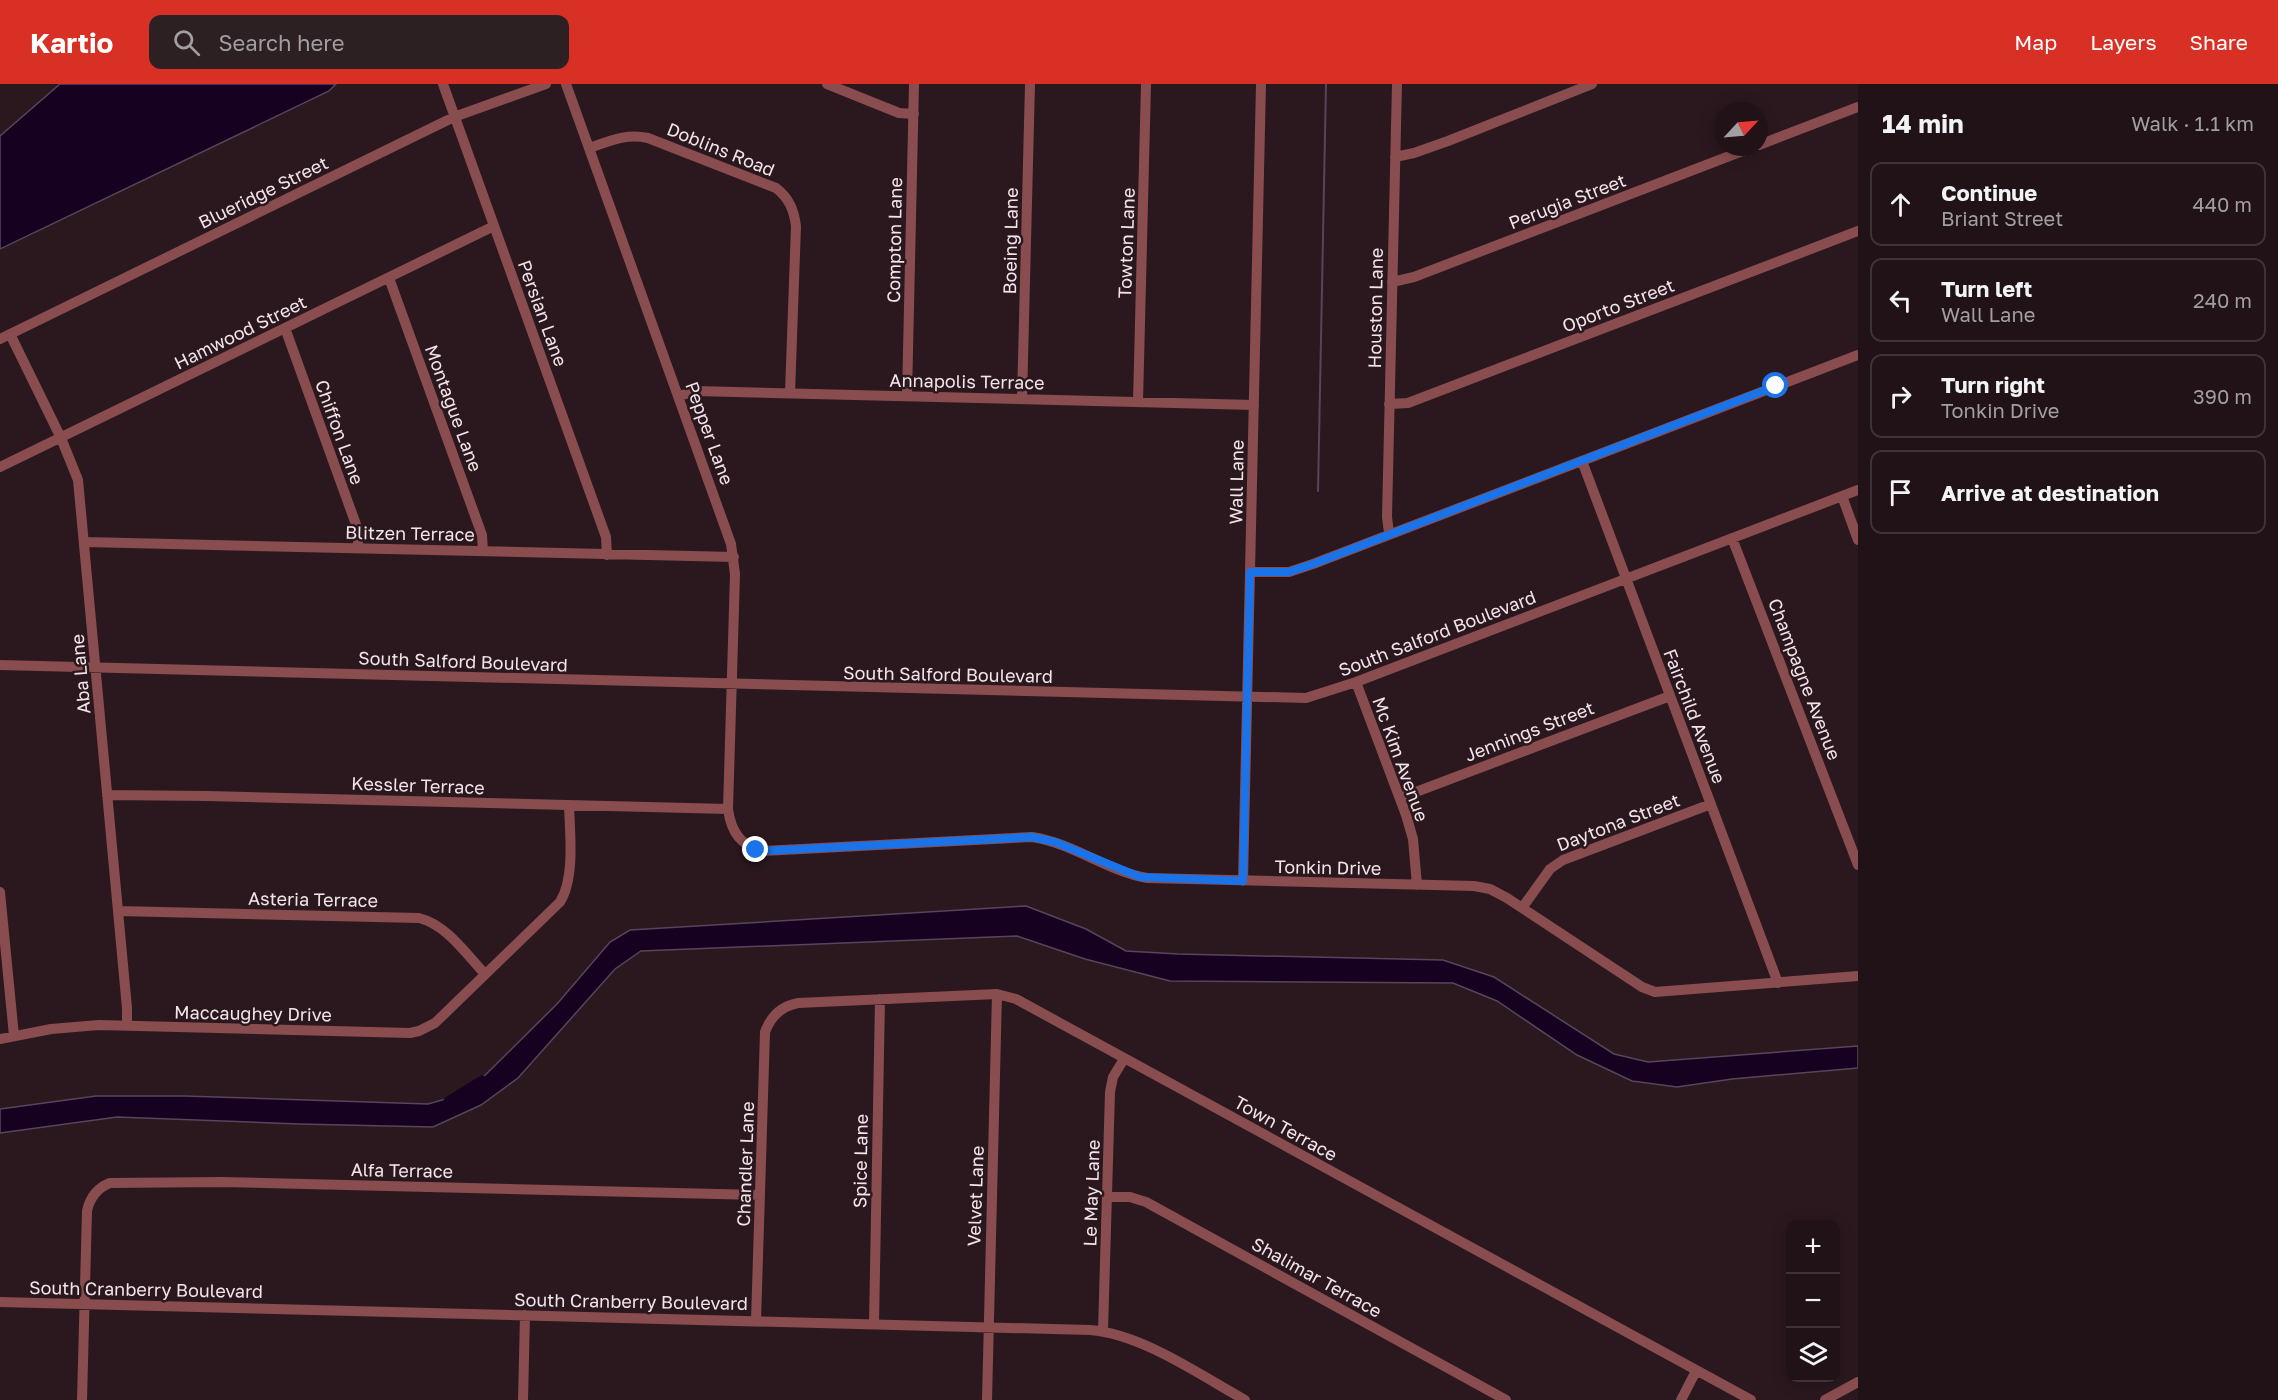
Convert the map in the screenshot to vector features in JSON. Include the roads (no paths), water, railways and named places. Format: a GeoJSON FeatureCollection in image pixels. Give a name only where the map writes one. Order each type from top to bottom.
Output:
{"type":"FeatureCollection","features":[{"type":"Feature","properties":{"kind":"street","name":"Persian Lane"},"geometry":{"type":"LineString","coordinates":[[443,84],[606,537],[606,555]]}},
{"type":"Feature","properties":{"kind":"street","name":"Blueridge Street"},"geometry":{"type":"LineString","coordinates":[[5,336],[454,117],[546,84]]}},
{"type":"Feature","properties":{"kind":"street","name":"Pepper Lane"},"geometry":{"type":"LineString","coordinates":[[566,84],[729,534],[734,557],[728,809]]}},
{"type":"Feature","properties":{"kind":"street"},"geometry":{"type":"LineString","coordinates":[[827,84],[899,113],[914,114]]}},
{"type":"Feature","properties":{"kind":"street","name":"Compton Lane"},"geometry":{"type":"LineString","coordinates":[[907,396],[914,84]]}},
{"type":"Feature","properties":{"kind":"street","name":"Boeing Lane"},"geometry":{"type":"LineString","coordinates":[[1022,399],[1030,84]]}},
{"type":"Feature","properties":{"kind":"street","name":"Towton Lane"},"geometry":{"type":"LineString","coordinates":[[1138,402],[1146,84]]}},
{"type":"Feature","properties":{"kind":"street","name":"Wall Lane"},"geometry":{"type":"LineString","coordinates":[[1243,881],[1261,84]]}},
{"type":"Feature","properties":{"kind":"street","name":"Houston Lane"},"geometry":{"type":"LineString","coordinates":[[1389,533],[1387,517],[1389,404],[1397,84]]}},
{"type":"Feature","properties":{"kind":"street"},"geometry":{"type":"LineString","coordinates":[[1395,157],[1449,141],[1592,84]]}},
{"type":"Feature","properties":{"kind":"street"},"geometry":{"type":"LineString","coordinates":[[1768,142],[1858,107]]}},
{"type":"Feature","properties":{"kind":"street","name":"Doblins Road"},"geometry":{"type":"LineString","coordinates":[[589,148],[623,136],[638,135],[776,188],[787,199],[796,226],[790,393]]}},
{"type":"Feature","properties":{"kind":"street","name":"Perugia Street"},"geometry":{"type":"LineString","coordinates":[[1392,282],[1414,277],[1730,156]]}},
{"type":"Feature","properties":{"kind":"street","name":"Hamwood Street"},"geometry":{"type":"LineString","coordinates":[[0,467],[494,226]]}},
{"type":"Feature","properties":{"kind":"street","name":"Oporto Street"},"geometry":{"type":"LineString","coordinates":[[1389,404],[1408,403],[1858,231]]}},
{"type":"Feature","properties":{"kind":"street","name":"Montague Lane"},"geometry":{"type":"LineString","coordinates":[[389,278],[482,535],[483,552]]}},
{"type":"Feature","properties":{"kind":"street","name":"Chiffon Lane"},"geometry":{"type":"LineString","coordinates":[[285,328],[358,530],[358,548]]}},
{"type":"Feature","properties":{"kind":"street","name":"Aba Lane"},"geometry":{"type":"LineString","coordinates":[[5,336],[61,438],[78,480],[127,1026]]}},
{"type":"Feature","properties":{"kind":"street"},"geometry":{"type":"LineString","coordinates":[[1250,572],[1289,572],[1858,355]]}},
{"type":"Feature","properties":{"kind":"street","name":"Annapolis Terrace"},"geometry":{"type":"LineString","coordinates":[[680,396],[696,391],[1254,405]]}},
{"type":"Feature","properties":{"kind":"street","name":"Fairchild Avenue"},"geometry":{"type":"LineString","coordinates":[[1582,461],[1778,983]]}},
{"type":"Feature","properties":{"kind":"street","name":"South Salford Boulevard"},"geometry":{"type":"LineString","coordinates":[[0,665],[1306,698],[1356,682],[1858,490]]}},
{"type":"Feature","properties":{"kind":"street"},"geometry":{"type":"LineString","coordinates":[[1842,496],[1858,540]]}},
{"type":"Feature","properties":{"kind":"street","name":"Champagne Avenue"},"geometry":{"type":"LineString","coordinates":[[1732,538],[1858,866]]}},
{"type":"Feature","properties":{"kind":"street","name":"Blitzen Terrace"},"geometry":{"type":"LineString","coordinates":[[85,542],[734,557]]}},
{"type":"Feature","properties":{"kind":"street","name":"Mc Kim Avenue"},"geometry":{"type":"LineString","coordinates":[[1356,682],[1400,798],[1413,840],[1417,885]]}},
{"type":"Feature","properties":{"kind":"street","name":"Jennings Street"},"geometry":{"type":"LineString","coordinates":[[1400,798],[1670,696]]}},
{"type":"Feature","properties":{"kind":"street","name":"Kessler Terrace"},"geometry":{"type":"LineString","coordinates":[[108,795],[728,809]]}},
{"type":"Feature","properties":{"kind":"street","name":"Daytona Street"},"geometry":{"type":"LineString","coordinates":[[1522,908],[1550,869],[1563,860],[1711,804]]}},
{"type":"Feature","properties":{"kind":"street","name":"Maccaughey Drive"},"geometry":{"type":"LineString","coordinates":[[0,1039],[76,1026],[410,1033],[419,1031],[435,1023],[556,906],[564,894],[568,879],[569,806]]}},
{"type":"Feature","properties":{"kind":"street","name":"Tonkin Drive"},"geometry":{"type":"LineString","coordinates":[[728,809],[731,826],[740,840],[748,846],[763,851],[1032,837],[1055,842],[1140,877],[1483,888],[1496,892],[1522,908],[1649,991],[1664,993],[1858,976]]}},
{"type":"Feature","properties":{"kind":"street"},"geometry":{"type":"LineString","coordinates":[[0,892],[14,1036]]}},
{"type":"Feature","properties":{"kind":"street","name":"Asteria Terrace"},"geometry":{"type":"LineString","coordinates":[[118,911],[419,918],[443,929],[485,974]]}},
{"type":"Feature","properties":{"kind":"street","name":"Town Terrace"},"geometry":{"type":"LineString","coordinates":[[779,1011],[798,1003],[997,994],[1016,999],[1751,1400]]}},
{"type":"Feature","properties":{"kind":"street","name":"Velvet Lane"},"geometry":{"type":"LineString","coordinates":[[987,1400],[997,994]]}},
{"type":"Feature","properties":{"kind":"street","name":"Spice Lane"},"geometry":{"type":"LineString","coordinates":[[874,1324],[880,999]]}},
{"type":"Feature","properties":{"kind":"street","name":"Chandler Lane"},"geometry":{"type":"LineString","coordinates":[[756,1321],[765,1032],[779,1011]]}},
{"type":"Feature","properties":{"kind":"street","name":"Le May Lane"},"geometry":{"type":"LineString","coordinates":[[1103,1331],[1110,1092],[1113,1077],[1124,1059]]}},
{"type":"Feature","properties":{"kind":"street","name":"Alfa Terrace"},"geometry":{"type":"LineString","coordinates":[[82,1400],[87,1210],[92,1197],[103,1186],[117,1181],[760,1196]]}},
{"type":"Feature","properties":{"kind":"street","name":"Shalimar Terrace"},"geometry":{"type":"LineString","coordinates":[[1108,1197],[1130,1197],[1146,1202],[1506,1400]]}},
{"type":"Feature","properties":{"kind":"street","name":"South Cranberry Boulevard"},"geometry":{"type":"LineString","coordinates":[[0,1302],[1103,1331],[1138,1342],[1245,1400]]}},
{"type":"Feature","properties":{"kind":"street"},"geometry":{"type":"LineString","coordinates":[[523,1400],[525,1315]]}},
{"type":"Feature","properties":{"kind":"street"},"geometry":{"type":"LineString","coordinates":[[1681,1400],[1696,1371]]}},
{"type":"Feature","properties":{"kind":"street"},"geometry":{"type":"LineString","coordinates":[[1825,1400],[1858,1382]]}},
{"type":"Feature","properties":{"kind":"waterway"},"geometry":{"type":"LineString","coordinates":[[1318,491],[1326,84]]}},
{"type":"Feature","properties":{"kind":"waterway"},"geometry":{"type":"LineString","coordinates":[[448,1101],[482,1080]]}}]}
